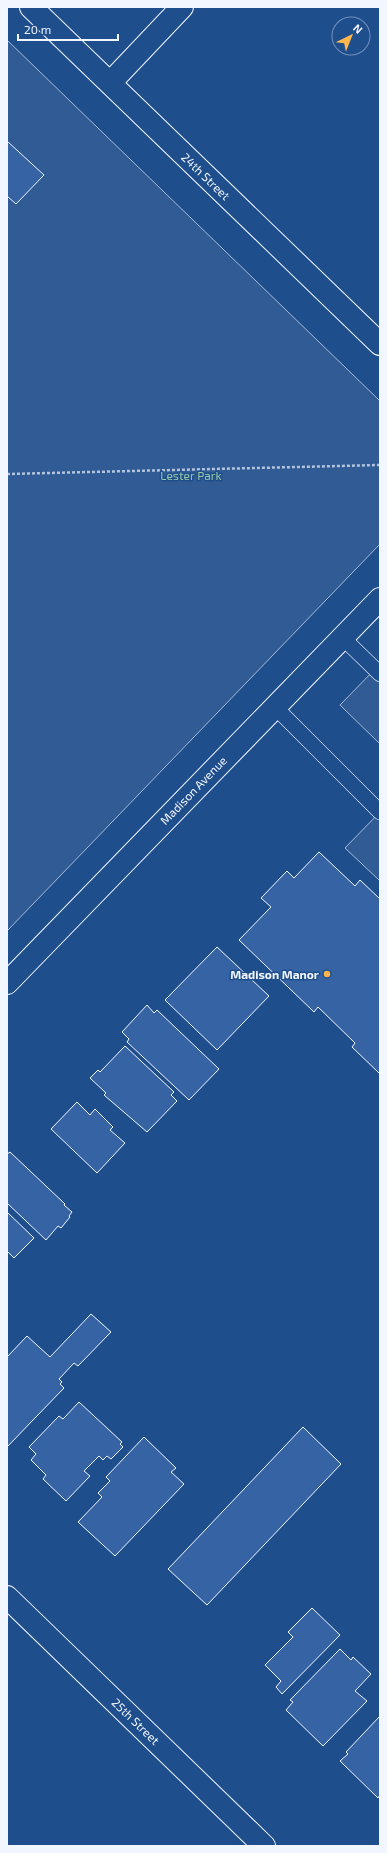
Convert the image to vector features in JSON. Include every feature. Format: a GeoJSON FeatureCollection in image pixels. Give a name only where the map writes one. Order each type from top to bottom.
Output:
{"type":"FeatureCollection","features":[{"type":"Feature","properties":{"kind":"street","name":"24th Street"},"geometry":{"type":"LineString","coordinates":[[31,7],[380,344]]}},
{"type":"Feature","properties":{"kind":"street"},"geometry":{"type":"LineString","coordinates":[[110,83],[182,7]]}},
{"type":"Feature","properties":{"kind":"street","name":"Madison Avenue"},"geometry":{"type":"LineString","coordinates":[[7,983],[274,706],[380,599]]}},
{"type":"Feature","properties":{"kind":"street","name":"25th Street"},"geometry":{"type":"LineString","coordinates":[[7,1597],[264,1846]]}},
{"type":"Feature","properties":{"kind":"lane"},"geometry":{"type":"LineString","coordinates":[[342,637],[380,674]]}},
{"type":"Feature","properties":{"kind":"lane"},"geometry":{"type":"LineString","coordinates":[[274,706],[380,812]]}},
{"type":"Feature","properties":{"kind":"path"},"geometry":{"type":"LineString","coordinates":[[7,474],[380,465]]}},
{"type":"Feature","properties":{"kind":"shaded area","name":"Lester Park"},"geometry":{"type":"Polygon","coordinates":[[[7,40],[380,401],[380,544],[7,931],[7,40]]]}},
{"type":"Feature","properties":{"kind":"shaded area"},"geometry":{"type":"Polygon","coordinates":[[[380,664],[380,744],[340,705],[380,664]]]}},
{"type":"Feature","properties":{"kind":"shaded area"},"geometry":{"type":"Polygon","coordinates":[[[380,812],[380,881],[345,848],[380,812]]]}},
{"type":"Feature","properties":{"kind":"building"},"geometry":{"type":"Polygon","coordinates":[[[7,141],[44,175],[16,204],[7,196],[7,141]]]}},
{"type":"Feature","properties":{"kind":"building","name":"Madison Manor"},"geometry":{"type":"Polygon","coordinates":[[[319,852],[355,886],[360,880],[380,899],[380,1074],[352,1047],[355,1043],[318,1007],[314,1012],[239,940],[271,907],[261,898],[287,871],[294,878],[319,852]]]}},
{"type":"Feature","properties":{"kind":"building"},"geometry":{"type":"Polygon","coordinates":[[[217,947],[269,996],[217,1050],[165,1000],[217,947]]]}},
{"type":"Feature","properties":{"kind":"building"},"geometry":{"type":"Polygon","coordinates":[[[147,1005],[154,1013],[157,1010],[219,1069],[189,1100],[127,1042],[129,1039],[122,1032],[147,1005]]]}},
{"type":"Feature","properties":{"kind":"building"},"geometry":{"type":"Polygon","coordinates":[[[125,1046],[174,1092],[171,1095],[177,1101],[147,1132],[104,1095],[106,1093],[90,1078],[98,1070],[100,1072],[125,1046]]]}},
{"type":"Feature","properties":{"kind":"building"},"geometry":{"type":"Polygon","coordinates":[[[77,1102],[90,1115],[95,1109],[113,1127],[110,1130],[125,1143],[97,1173],[51,1129],[77,1102]]]}},
{"type":"Feature","properties":{"kind":"building"},"geometry":{"type":"Polygon","coordinates":[[[10,1152],[72,1212],[61,1228],[58,1226],[46,1240],[7,1203],[7,1154],[10,1152]]]}},
{"type":"Feature","properties":{"kind":"building"},"geometry":{"type":"Polygon","coordinates":[[[7,1212],[34,1238],[14,1258],[7,1251],[7,1212]]]}},
{"type":"Feature","properties":{"kind":"building"},"geometry":{"type":"Polygon","coordinates":[[[91,1314],[111,1332],[78,1366],[74,1363],[59,1379],[62,1382],[60,1384],[64,1388],[7,1447],[7,1357],[27,1336],[50,1357],[91,1314]]]}},
{"type":"Feature","properties":{"kind":"building"},"geometry":{"type":"Polygon","coordinates":[[[79,1402],[122,1442],[120,1444],[123,1447],[111,1459],[107,1456],[103,1460],[99,1456],[84,1471],[90,1476],[66,1501],[43,1479],[46,1475],[31,1460],[36,1454],[29,1447],[59,1416],[63,1419],[79,1402]]]}},
{"type":"Feature","properties":{"kind":"building"},"geometry":{"type":"Polygon","coordinates":[[[303,1427],[341,1464],[207,1605],[168,1569],[303,1427]]]}},
{"type":"Feature","properties":{"kind":"building"},"geometry":{"type":"Polygon","coordinates":[[[144,1437],[176,1468],[171,1472],[184,1484],[115,1556],[78,1522],[102,1497],[98,1493],[110,1481],[106,1477],[144,1437]]]}},
{"type":"Feature","properties":{"kind":"building"},"geometry":{"type":"Polygon","coordinates":[[[312,1608],[340,1635],[282,1694],[276,1687],[281,1681],[265,1665],[293,1637],[288,1632],[312,1608]]]}},
{"type":"Feature","properties":{"kind":"building"},"geometry":{"type":"Polygon","coordinates":[[[340,1649],[351,1660],[353,1657],[371,1674],[355,1691],[367,1701],[323,1746],[286,1710],[293,1702],[290,1700],[340,1649]]]}},
{"type":"Feature","properties":{"kind":"building"},"geometry":{"type":"Polygon","coordinates":[[[380,1716],[380,1795],[378,1798],[340,1761],[348,1754],[346,1752],[380,1716]]]}},
{"type":"Feature","properties":{"kind":"place","name":"Madison Manor"},"geometry":{"type":"Point","coordinates":[327,974]}}]}
